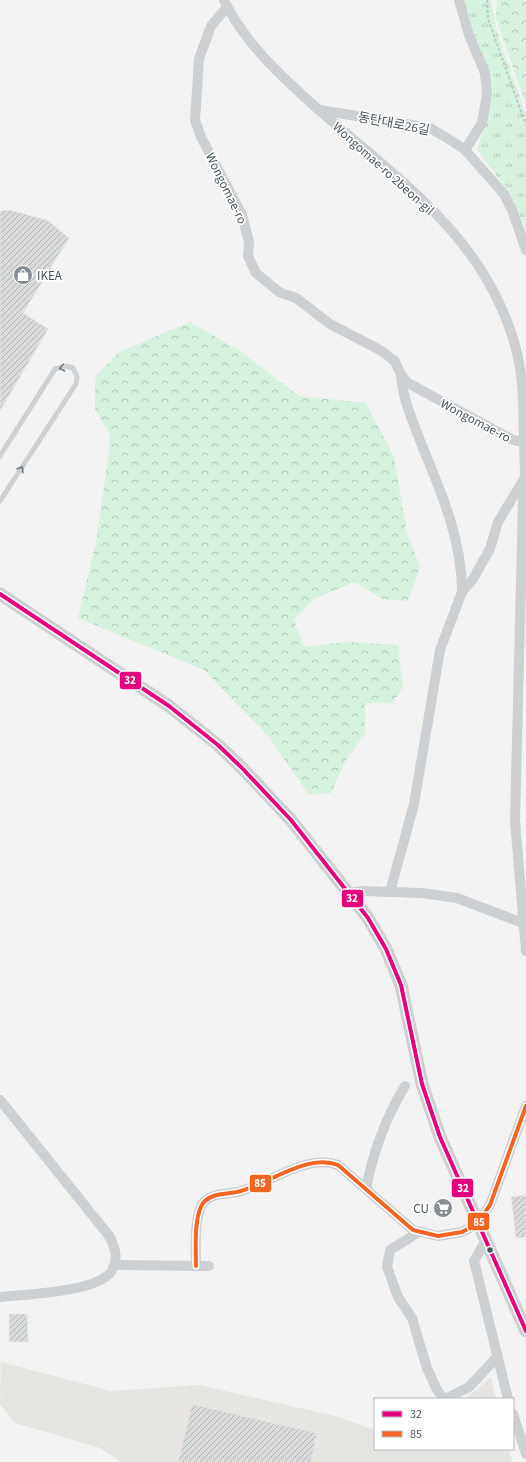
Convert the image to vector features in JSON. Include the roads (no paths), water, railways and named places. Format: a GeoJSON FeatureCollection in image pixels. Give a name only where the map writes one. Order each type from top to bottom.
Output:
{"type":"FeatureCollection","features":[{"type":"Feature","properties":{"kind":"street"},"geometry":{"type":"LineString","coordinates":[[459,0],[469,35],[485,73],[487,94],[482,123],[464,150]]}},
{"type":"Feature","properties":{"kind":"street","name":"Wongomae-ro 2beon-gil"},"geometry":{"type":"LineString","coordinates":[[226,3],[244,34],[270,65],[319,110],[423,199],[467,248],[493,289],[507,321],[517,353],[523,395],[525,440]]}},
{"type":"Feature","properties":{"kind":"street","name":"Wongomae-ro"},"geometry":{"type":"LineString","coordinates":[[226,3],[211,26],[199,59],[195,120],[200,137],[242,215],[248,235],[248,256],[256,273],[279,292],[296,298],[330,324],[380,350],[395,361],[401,375],[408,382],[511,440],[525,440],[516,821],[526,950]]}},
{"type":"Feature","properties":{"kind":"street","name":"동탄대로26길"},"geometry":{"type":"LineString","coordinates":[[319,110],[430,128],[464,150],[504,194],[512,210],[526,250]]}},
{"type":"Feature","properties":{"kind":"street"},"geometry":{"type":"LineString","coordinates":[[401,375],[407,407],[451,520],[462,571],[462,592]]}},
{"type":"Feature","properties":{"kind":"street"},"geometry":{"type":"LineString","coordinates":[[390,892],[414,804],[440,650],[462,592],[473,579],[490,549],[498,522],[525,477]]}},
{"type":"Feature","properties":{"kind":"street"},"geometry":{"type":"LineString","coordinates":[[0,594],[169,706],[193,724],[241,767],[291,820],[368,918],[394,967],[405,1003],[414,1052],[431,1114],[477,1224],[518,1309],[526,1331]]}},
{"type":"Feature","properties":{"kind":"street"},"geometry":{"type":"LineString","coordinates":[[348,893],[422,893],[457,898],[523,923]]}},
{"type":"Feature","properties":{"kind":"street"},"geometry":{"type":"LineString","coordinates":[[366,1189],[371,1160],[380,1134],[405,1086]]}},
{"type":"Feature","properties":{"kind":"street"},"geometry":{"type":"LineString","coordinates":[[0,1100],[110,1237],[116,1252],[114,1268],[106,1277],[95,1283],[79,1289],[0,1296]]}},
{"type":"Feature","properties":{"kind":"street"},"geometry":{"type":"LineString","coordinates":[[196,1266],[198,1214],[204,1201],[214,1196],[238,1192],[302,1166],[330,1162],[338,1165],[404,1224],[419,1232],[438,1236],[462,1232],[477,1224],[490,1205],[526,1106]]}},
{"type":"Feature","properties":{"kind":"street"},"geometry":{"type":"LineString","coordinates":[[419,1232],[390,1250],[387,1267],[398,1297],[412,1318],[428,1368],[437,1390],[443,1398]]}},
{"type":"Feature","properties":{"kind":"street"},"geometry":{"type":"LineString","coordinates":[[485,1242],[474,1261],[508,1398]]}},
{"type":"Feature","properties":{"kind":"street"},"geometry":{"type":"LineString","coordinates":[[115,1265],[209,1266]]}},
{"type":"Feature","properties":{"kind":"street"},"geometry":{"type":"LineString","coordinates":[[446,1398],[469,1387],[498,1356]]}},
{"type":"Feature","properties":{"kind":"street"},"geometry":{"type":"LineString","coordinates":[[514,1417],[526,1454]]}},
{"type":"Feature","properties":{"kind":"lane"},"geometry":{"type":"LineString","coordinates":[[0,456],[55,369],[66,366],[73,368],[77,376],[76,384],[0,501]]}},
{"type":"Feature","properties":{"kind":"place","name":"IKEA"},"geometry":{"type":"Point","coordinates":[23,275]}},
{"type":"Feature","properties":{"kind":"place","name":"CU"},"geometry":{"type":"Point","coordinates":[443,1208]}}]}
